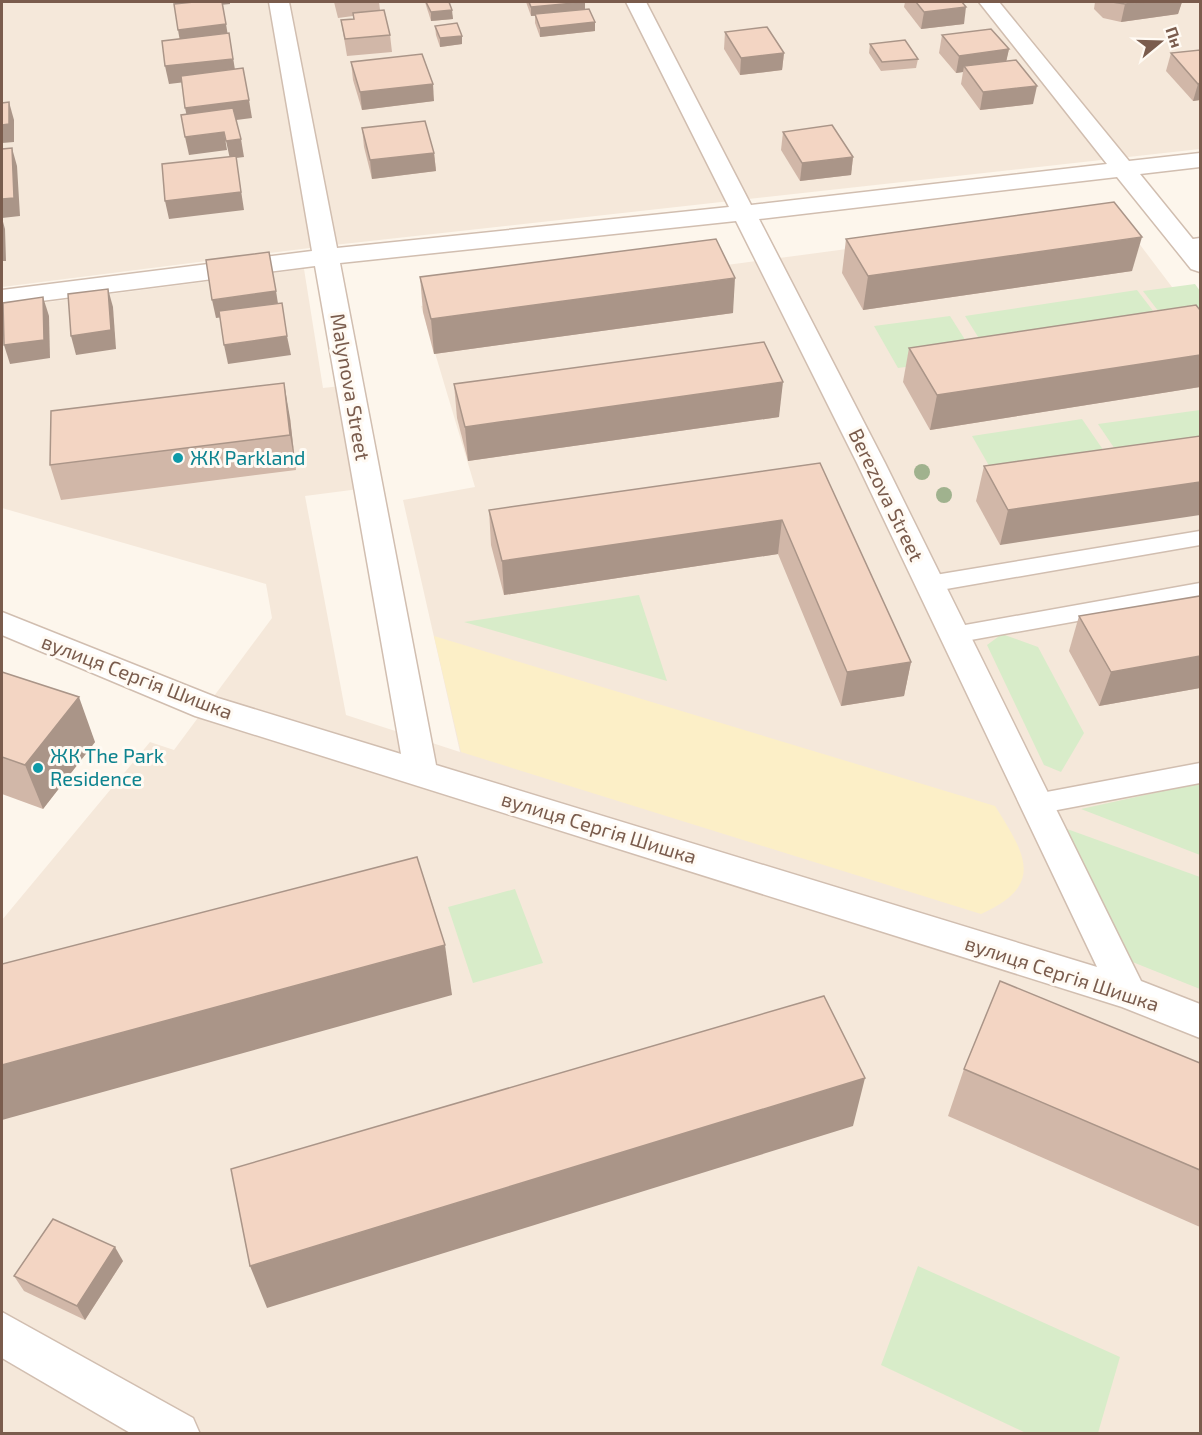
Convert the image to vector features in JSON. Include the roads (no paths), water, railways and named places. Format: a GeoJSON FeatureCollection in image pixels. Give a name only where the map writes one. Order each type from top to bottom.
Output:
{"type":"FeatureCollection","features":[{"type":"Feature","properties":{"kind":"street","name":"Malynova Street"},"geometry":{"type":"LineString","coordinates":[[279,2],[421,773]]}},
{"type":"Feature","properties":{"kind":"street","name":"Berezova Street"},"geometry":{"type":"LineString","coordinates":[[636,2],[929,584],[1128,993]]}},
{"type":"Feature","properties":{"kind":"street"},"geometry":{"type":"LineString","coordinates":[[989,2],[1122,168],[1195,251]]}},
{"type":"Feature","properties":{"kind":"street"},"geometry":{"type":"LineString","coordinates":[[2,298],[327,257],[744,213],[1200,160]]}},
{"type":"Feature","properties":{"kind":"street","name":"вулиця Сергія Шишка"},"geometry":{"type":"LineString","coordinates":[[2,623],[207,707],[1128,993],[1200,1021]]}},
{"type":"Feature","properties":{"kind":"street"},"geometry":{"type":"LineString","coordinates":[[2,1334],[177,1434]]}},
{"type":"Feature","properties":{"kind":"lane"},"geometry":{"type":"LineString","coordinates":[[929,584],[1200,538]]}},
{"type":"Feature","properties":{"kind":"lane"},"geometry":{"type":"LineString","coordinates":[[954,635],[1200,591]]}},
{"type":"Feature","properties":{"kind":"lane"},"geometry":{"type":"LineString","coordinates":[[1036,804],[1200,773]]}},
{"type":"Feature","properties":{"kind":"place","name":"ЖК Parkland"},"geometry":{"type":"Point","coordinates":[178,458]}},
{"type":"Feature","properties":{"kind":"place","name":"ЖК The Park Residence"},"geometry":{"type":"Point","coordinates":[38,768]}}]}
